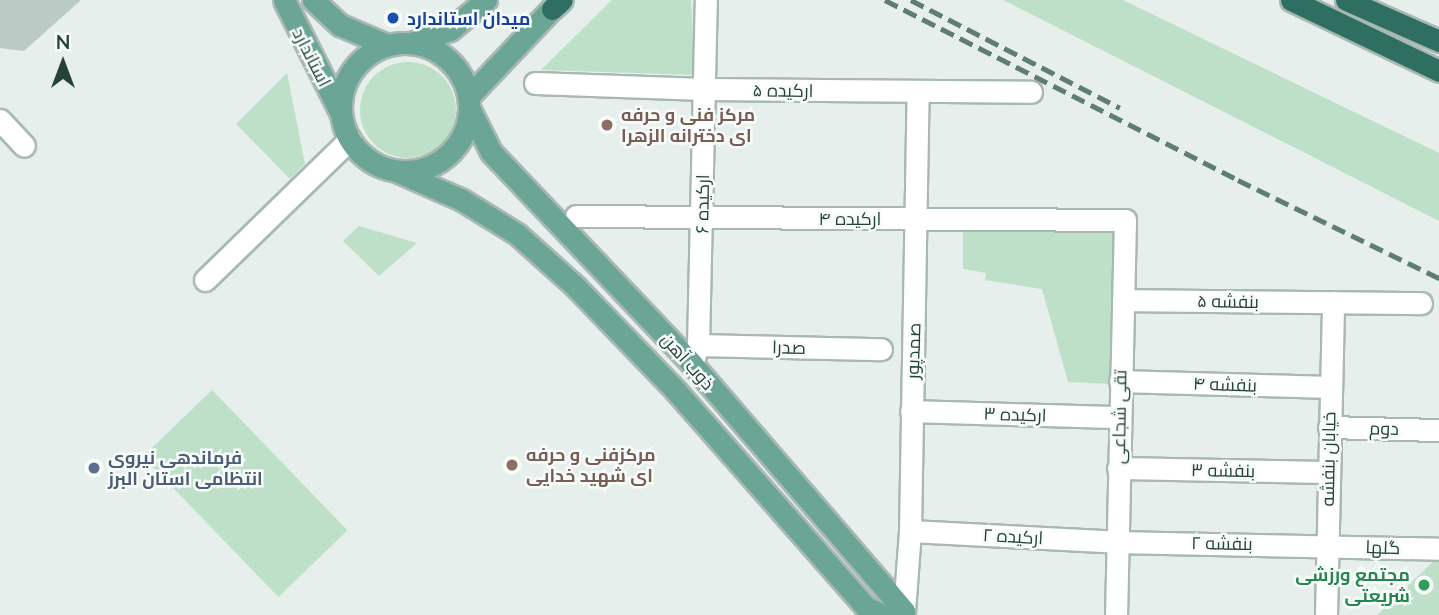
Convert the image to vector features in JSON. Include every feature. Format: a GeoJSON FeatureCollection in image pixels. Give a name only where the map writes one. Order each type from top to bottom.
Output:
{"type":"FeatureCollection","features":[{"type":"Feature","properties":{"kind":"highway"},"geometry":{"type":"LineString","coordinates":[[1291,0],[1439,71]]}},
{"type":"Feature","properties":{"kind":"highway"},"geometry":{"type":"LineString","coordinates":[[1346,0],[1439,41]]}},
{"type":"Feature","properties":{"kind":"main road","name":"استاندارد"},"geometry":{"type":"LineString","coordinates":[[284,0],[341,114]]}},
{"type":"Feature","properties":{"kind":"main road","name":"استاندارد"},"geometry":{"type":"LineString","coordinates":[[313,0],[340,24],[387,45]]}},
{"type":"Feature","properties":{"kind":"main road"},"geometry":{"type":"LineString","coordinates":[[411,43],[431,48],[449,60],[462,76],[469,103],[466,131],[454,149],[438,163],[418,171],[396,171],[376,165],[359,152],[350,139],[341,114],[342,91],[352,71],[367,55],[387,45],[411,43],[450,30],[486,0]]}},
{"type":"Feature","properties":{"kind":"main road"},"geometry":{"type":"LineString","coordinates":[[469,103],[558,3]]}},
{"type":"Feature","properties":{"kind":"main road","name":"ذوب آهن"},"geometry":{"type":"LineString","coordinates":[[469,103],[491,152],[695,355],[896,614]]}},
{"type":"Feature","properties":{"kind":"main road","name":"ذوب آهن"},"geometry":{"type":"LineString","coordinates":[[396,171],[462,200],[517,234],[576,287],[676,391],[866,607],[896,614]]}},
{"type":"Feature","properties":{"kind":"main road"},"geometry":{"type":"LineString","coordinates":[[676,391],[695,355]]}},
{"type":"Feature","properties":{"kind":"street","name":"ارکیده ۶"},"geometry":{"type":"LineString","coordinates":[[695,355],[702,217],[706,0]]}},
{"type":"Feature","properties":{"kind":"street","name":"ارکیده ۵"},"geometry":{"type":"LineString","coordinates":[[535,83],[704,89],[1031,92]]}},
{"type":"Feature","properties":{"kind":"street","name":"صمدپور"},"geometry":{"type":"LineString","coordinates":[[896,614],[910,531],[918,91]]}},
{"type":"Feature","properties":{"kind":"street"},"geometry":{"type":"LineString","coordinates":[[0,120],[24,146]]}},
{"type":"Feature","properties":{"kind":"street"},"geometry":{"type":"LineString","coordinates":[[205,280],[350,139]]}},
{"type":"Feature","properties":{"kind":"street","name":"ارکیده ۴"},"geometry":{"type":"LineString","coordinates":[[576,216],[1125,220]]}},
{"type":"Feature","properties":{"kind":"street","name":"تقی شجاعی"},"geometry":{"type":"LineString","coordinates":[[1116,615],[1125,220]]}},
{"type":"Feature","properties":{"kind":"street","name":"بنفشه ۵"},"geometry":{"type":"LineString","coordinates":[[1123,300],[1420,303]]}},
{"type":"Feature","properties":{"kind":"street","name":"خیابان بنفشه"},"geometry":{"type":"LineString","coordinates":[[1326,615],[1332,302]]}},
{"type":"Feature","properties":{"kind":"street","name":"صدرا"},"geometry":{"type":"LineString","coordinates":[[695,355],[881,349]]}},
{"type":"Feature","properties":{"kind":"street","name":"بنفشه ۴"},"geometry":{"type":"LineString","coordinates":[[1120,381],[1330,387]]}},
{"type":"Feature","properties":{"kind":"street","name":"ارکیده ۳"},"geometry":{"type":"LineString","coordinates":[[911,411],[1119,417]]}},
{"type":"Feature","properties":{"kind":"street","name":"دوم"},"geometry":{"type":"LineString","coordinates":[[1329,426],[1439,430]]}},
{"type":"Feature","properties":{"kind":"street","name":"بنفشه ۳"},"geometry":{"type":"LineString","coordinates":[[1118,468],[1328,472]]}},
{"type":"Feature","properties":{"kind":"street","name":"ارکیده ۲"},"geometry":{"type":"LineString","coordinates":[[910,531],[1116,542]]}},
{"type":"Feature","properties":{"kind":"street","name":"بنفشه ۲"},"geometry":{"type":"LineString","coordinates":[[1116,542],[1327,545]]}},
{"type":"Feature","properties":{"kind":"street","name":"گلها"},"geometry":{"type":"LineString","coordinates":[[1327,545],[1438,549]]}},
{"type":"Feature","properties":{"kind":"green space"},"geometry":{"type":"Polygon","coordinates":[[[612,0],[691,0],[696,75],[541,70],[612,0]]]}},
{"type":"Feature","properties":{"kind":"green space"},"geometry":{"type":"Polygon","coordinates":[[[1003,0],[1123,0],[1439,153],[1439,221],[1003,0]]]}},
{"type":"Feature","properties":{"kind":"green space"},"geometry":{"type":"Polygon","coordinates":[[[408,62],[426,66],[442,76],[452,92],[456,110],[452,128],[442,144],[426,154],[408,158],[390,154],[374,144],[364,128],[360,110],[364,92],[374,76],[390,66],[408,62]]]}},
{"type":"Feature","properties":{"kind":"green space"},"geometry":{"type":"Polygon","coordinates":[[[287,73],[305,164],[290,179],[236,124],[287,73]]]}},
{"type":"Feature","properties":{"kind":"green space"},"geometry":{"type":"Polygon","coordinates":[[[359,226],[417,243],[379,276],[343,241],[359,226]]]}},
{"type":"Feature","properties":{"kind":"green space"},"geometry":{"type":"Polygon","coordinates":[[[963,229],[1116,229],[1109,384],[1068,382],[1042,289],[985,280],[986,273],[963,269],[963,229]]]}},
{"type":"Feature","properties":{"kind":"green space"},"geometry":{"type":"Polygon","coordinates":[[[212,390],[347,530],[278,597],[143,457],[212,390]]]}},
{"type":"Feature","properties":{"kind":"green space","name":"مجتمع ورزشی شریعتی"},"geometry":{"type":"Polygon","coordinates":[[[1439,556],[1439,615],[1377,615],[1439,556]]]}},
{"type":"Feature","properties":{"kind":"building"},"geometry":{"type":"Polygon","coordinates":[[[0,0],[81,0],[24,51],[0,48],[0,0]]]}},
{"type":"Feature","properties":{"kind":"railway"},"geometry":{"type":"LineString","coordinates":[[885,0],[1238,180],[1439,278]]}},
{"type":"Feature","properties":{"kind":"railway"},"geometry":{"type":"LineString","coordinates":[[911,0],[1120,108]]}},
{"type":"Feature","properties":{"kind":"place","name":"میدان استاندارد"},"geometry":{"type":"Point","coordinates":[393,18]}},
{"type":"Feature","properties":{"kind":"place","name":"مرکز فنی و حرفه ای دخترانه الزهرا"},"geometry":{"type":"Point","coordinates":[607,125]}},
{"type":"Feature","properties":{"kind":"place","name":"مرکزفنی و حرفه ای شهید خدایی"},"geometry":{"type":"Point","coordinates":[512,465]}},
{"type":"Feature","properties":{"kind":"place","name":"فرماندهی نیروی انتظامی استان البرز"},"geometry":{"type":"Point","coordinates":[94,468]}},
{"type":"Feature","properties":{"kind":"place","name":"مجتمع ورزشی شریعتی"},"geometry":{"type":"Point","coordinates":[1424,585]}}]}
